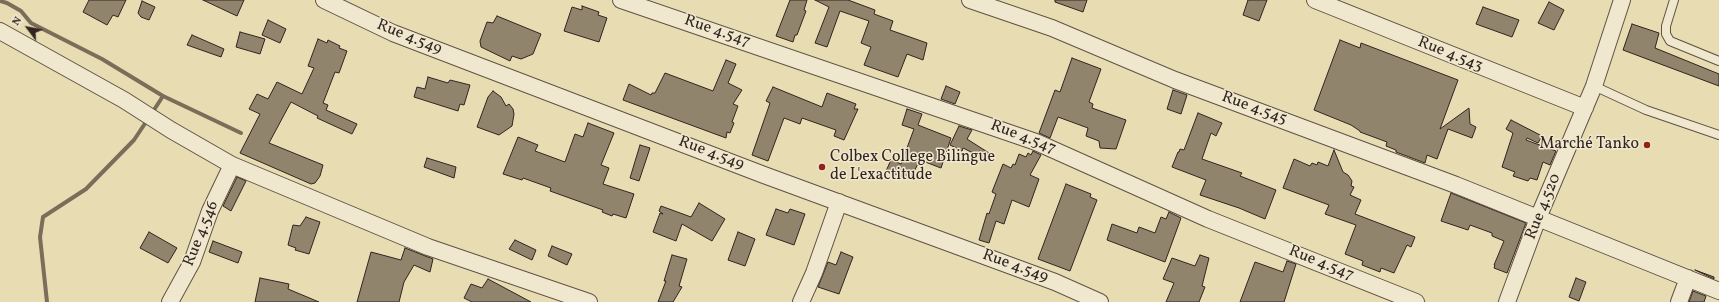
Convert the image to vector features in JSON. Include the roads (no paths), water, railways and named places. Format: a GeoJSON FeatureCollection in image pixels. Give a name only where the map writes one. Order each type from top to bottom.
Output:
{"type":"FeatureCollection","features":[{"type":"Feature","properties":{"kind":"street","name":"Rue 4.549"},"geometry":{"type":"LineString","coordinates":[[324,0],[393,33],[1055,282],[1100,302]]}},
{"type":"Feature","properties":{"kind":"street","name":"Rue 4.547"},"geometry":{"type":"LineString","coordinates":[[621,0],[1036,142],[1208,219],[1416,302]]}},
{"type":"Feature","properties":{"kind":"street","name":"Rue 4.545"},"geometry":{"type":"LineString","coordinates":[[970,0],[1052,28],[1175,80],[1456,185],[1688,278],[1719,292]]}},
{"type":"Feature","properties":{"kind":"street","name":"Rue 4.543"},"geometry":{"type":"LineString","coordinates":[[1315,0],[1585,108]]}},
{"type":"Feature","properties":{"kind":"street","name":"Rue 4.520"},"geometry":{"type":"LineString","coordinates":[[1507,302],[1538,218],[1594,86],[1622,0]]}},
{"type":"Feature","properties":{"kind":"street"},"geometry":{"type":"LineString","coordinates":[[0,31],[124,100],[171,130],[232,165],[428,247],[589,302]]}},
{"type":"Feature","properties":{"kind":"street","name":"Rue 4.546"},"geometry":{"type":"LineString","coordinates":[[170,302],[192,262],[210,211],[232,165]]}},
{"type":"Feature","properties":{"kind":"street"},"geometry":{"type":"LineString","coordinates":[[801,302],[814,273],[839,202]]}},
{"type":"Feature","properties":{"kind":"street"},"geometry":{"type":"LineString","coordinates":[[1679,302],[1688,278]]}},
{"type":"Feature","properties":{"kind":"lane"},"geometry":{"type":"LineString","coordinates":[[1674,0],[1666,26],[1666,34],[1670,41],[1719,61]]}},
{"type":"Feature","properties":{"kind":"lane"},"geometry":{"type":"LineString","coordinates":[[1594,86],[1646,110],[1719,135]]}},
{"type":"Feature","properties":{"kind":"waterway"},"geometry":{"type":"LineString","coordinates":[[0,1],[7,3],[21,11],[31,23],[102,59],[163,96],[241,133]]}},
{"type":"Feature","properties":{"kind":"waterway"},"geometry":{"type":"LineString","coordinates":[[152,113],[163,96]]}},
{"type":"Feature","properties":{"kind":"waterway"},"geometry":{"type":"LineString","coordinates":[[47,302],[40,237],[43,217],[86,189],[134,140],[148,119]]}},
{"type":"Feature","properties":{"kind":"place","name":"Marché Tanko"},"geometry":{"type":"Point","coordinates":[1647,145]}},
{"type":"Feature","properties":{"kind":"place","name":"Colbex College Bilingue de L'exactitude"},"geometry":{"type":"Point","coordinates":[822,167]}}]}
